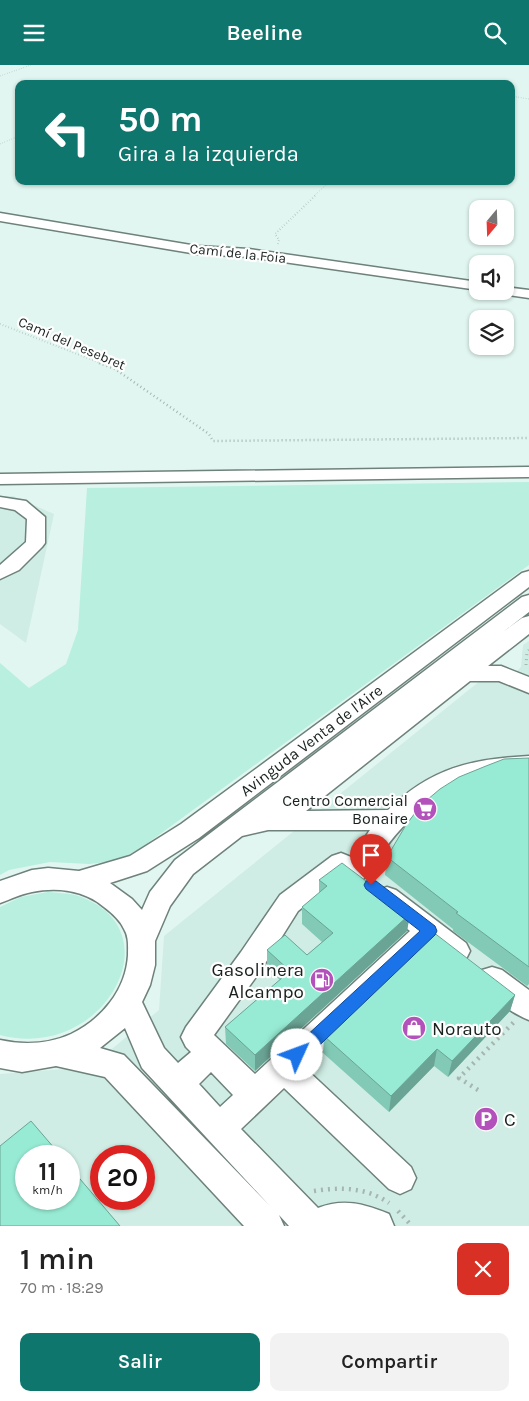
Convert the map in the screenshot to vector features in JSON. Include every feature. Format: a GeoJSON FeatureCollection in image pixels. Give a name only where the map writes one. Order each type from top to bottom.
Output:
{"type":"FeatureCollection","features":[{"type":"Feature","properties":{"kind":"street","name":"Camí de la Foia"},"geometry":{"type":"LineString","coordinates":[[0,217],[196,250],[272,256],[469,285]]}},
{"type":"Feature","properties":{"kind":"street"},"geometry":{"type":"LineString","coordinates":[[514,292],[529,294]]}},
{"type":"Feature","properties":{"kind":"street"},"geometry":{"type":"LineString","coordinates":[[0,465],[529,459]]}},
{"type":"Feature","properties":{"kind":"street"},"geometry":{"type":"LineString","coordinates":[[0,479],[529,472]]}},
{"type":"Feature","properties":{"kind":"street"},"geometry":{"type":"LineString","coordinates":[[0,502],[20,505],[36,517],[35,543],[12,567],[0,573]]}},
{"type":"Feature","properties":{"kind":"street","name":"Avinguda Venta de l'Aire"},"geometry":{"type":"LineString","coordinates":[[82,881],[138,863],[190,831],[529,577]]}},
{"type":"Feature","properties":{"kind":"street","name":"Avinguda Venta de l'Aire"},"geometry":{"type":"LineString","coordinates":[[142,941],[159,900],[184,867],[529,603]]}},
{"type":"Feature","properties":{"kind":"street"},"geometry":{"type":"LineString","coordinates":[[231,831],[266,821],[287,812],[529,623]]}},
{"type":"Feature","properties":{"kind":"street"},"geometry":{"type":"LineString","coordinates":[[504,643],[512,665],[529,681]]}},
{"type":"Feature","properties":{"kind":"street"},"geometry":{"type":"LineString","coordinates":[[465,673],[500,674],[529,685]]}},
{"type":"Feature","properties":{"kind":"street"},"geometry":{"type":"LineString","coordinates":[[341,863],[355,873],[364,857],[394,820],[424,793],[449,779],[476,769],[529,765]]}},
{"type":"Feature","properties":{"kind":"street"},"geometry":{"type":"LineString","coordinates":[[266,821],[394,820]]}},
{"type":"Feature","properties":{"kind":"street"},"geometry":{"type":"LineString","coordinates":[[341,863],[529,1007]]}},
{"type":"Feature","properties":{"kind":"street"},"geometry":{"type":"LineString","coordinates":[[255,1095],[196,1037],[252,961],[289,903],[341,863]]}},
{"type":"Feature","properties":{"kind":"street"},"geometry":{"type":"LineString","coordinates":[[0,891],[17,884],[50,878],[82,881],[110,894],[131,915],[142,941],[142,972],[128,1003],[110,1025],[86,1042],[58,1053],[20,1058],[0,1054]]}},
{"type":"Feature","properties":{"kind":"street"},"geometry":{"type":"LineString","coordinates":[[220,1128],[430,931]]}},
{"type":"Feature","properties":{"kind":"street"},"geometry":{"type":"LineString","coordinates":[[128,1003],[153,1058],[313,1226],[333,1218],[355,1218],[377,1226]]}},
{"type":"Feature","properties":{"kind":"street"},"geometry":{"type":"LineString","coordinates":[[178,1084],[211,1052]]}},
{"type":"Feature","properties":{"kind":"street"},"geometry":{"type":"LineString","coordinates":[[58,1053],[113,1065],[267,1226]]}},
{"type":"Feature","properties":{"kind":"street"},"geometry":{"type":"LineString","coordinates":[[284,1068],[400,1178]]}},
{"type":"Feature","properties":{"kind":"path"},"geometry":{"type":"LineString","coordinates":[[0,76],[31,65]]}},
{"type":"Feature","properties":{"kind":"path"},"geometry":{"type":"LineString","coordinates":[[515,97],[529,99]]}},
{"type":"Feature","properties":{"kind":"path"},"geometry":{"type":"LineString","coordinates":[[0,145],[15,139]]}},
{"type":"Feature","properties":{"kind":"path"},"geometry":{"type":"LineString","coordinates":[[272,256],[279,240],[275,234],[326,185]]}},
{"type":"Feature","properties":{"kind":"path","name":"Camí del Pesebret"},"geometry":{"type":"LineString","coordinates":[[0,324],[115,369],[209,434],[213,441],[529,438]]}},
{"type":"Feature","properties":{"kind":"path"},"geometry":{"type":"LineString","coordinates":[[529,650],[525,665],[529,668]]}},
{"type":"Feature","properties":{"kind":"path"},"geometry":{"type":"LineString","coordinates":[[478,1091],[459,1078],[529,1007]]}},
{"type":"Feature","properties":{"kind":"shaded area"},"geometry":{"type":"Polygon","coordinates":[[[0,496],[13,496],[54,514],[26,643],[0,624],[0,496]]]}},
{"type":"Feature","properties":{"kind":"shaded area","name":"Centro Comercial Bonaire"},"geometry":{"type":"Polygon","coordinates":[[[529,641],[529,1226],[0,1226],[0,1074],[90,1067],[159,1010],[164,936],[481,680],[505,682],[521,667],[523,645],[529,641]]]}},
{"type":"Feature","properties":{"kind":"green space"},"geometry":{"type":"Polygon","coordinates":[[[529,482],[529,565],[141,848],[116,861],[89,864],[50,862],[9,870],[0,875],[0,663],[29,688],[66,664],[78,630],[87,488],[529,482]]]}},
{"type":"Feature","properties":{"kind":"green space"},"geometry":{"type":"Polygon","coordinates":[[[48,892],[75,895],[106,911],[122,934],[124,960],[116,987],[97,1011],[70,1029],[38,1038],[0,1035],[0,907],[21,897],[48,892]]]}},
{"type":"Feature","properties":{"kind":"building"},"geometry":{"type":"Polygon","coordinates":[[[529,758],[529,967],[456,913],[458,912],[387,857],[406,825],[421,805],[440,789],[459,777],[504,759],[529,758]]]}},
{"type":"Feature","properties":{"kind":"building","name":"Gasolinera Alcampo"},"geometry":{"type":"Polygon","coordinates":[[[342,863],[410,914],[255,1055],[225,1027],[290,971],[267,950],[285,935],[307,955],[333,933],[302,907],[327,886],[319,880],[342,863]]]}},
{"type":"Feature","properties":{"kind":"building","name":"Norauto"},"geometry":{"type":"Polygon","coordinates":[[[433,932],[515,995],[452,1061],[437,1049],[391,1096],[324,1036],[433,932]]]}},
{"type":"Feature","properties":{"kind":"building"},"geometry":{"type":"Polygon","coordinates":[[[31,1121],[52,1145],[15,1145],[15,1210],[80,1210],[80,1179],[90,1191],[90,1210],[106,1210],[120,1226],[0,1226],[0,1146],[31,1121]]]}},
{"type":"Feature","properties":{"kind":"place","name":"Centro Comercial Bonaire"},"geometry":{"type":"Point","coordinates":[425,809]}},
{"type":"Feature","properties":{"kind":"place","name":"Gasolinera Alcampo"},"geometry":{"type":"Point","coordinates":[322,980]}},
{"type":"Feature","properties":{"kind":"place","name":"Norauto"},"geometry":{"type":"Point","coordinates":[414,1028]}},
{"type":"Feature","properties":{"kind":"place","name":"C"},"geometry":{"type":"Point","coordinates":[486,1119]}},
{"type":"Feature","properties":{"kind":"route"},"geometry":{"type":"LineString","coordinates":[[297,1055],[430,931],[371,885]]}}]}
